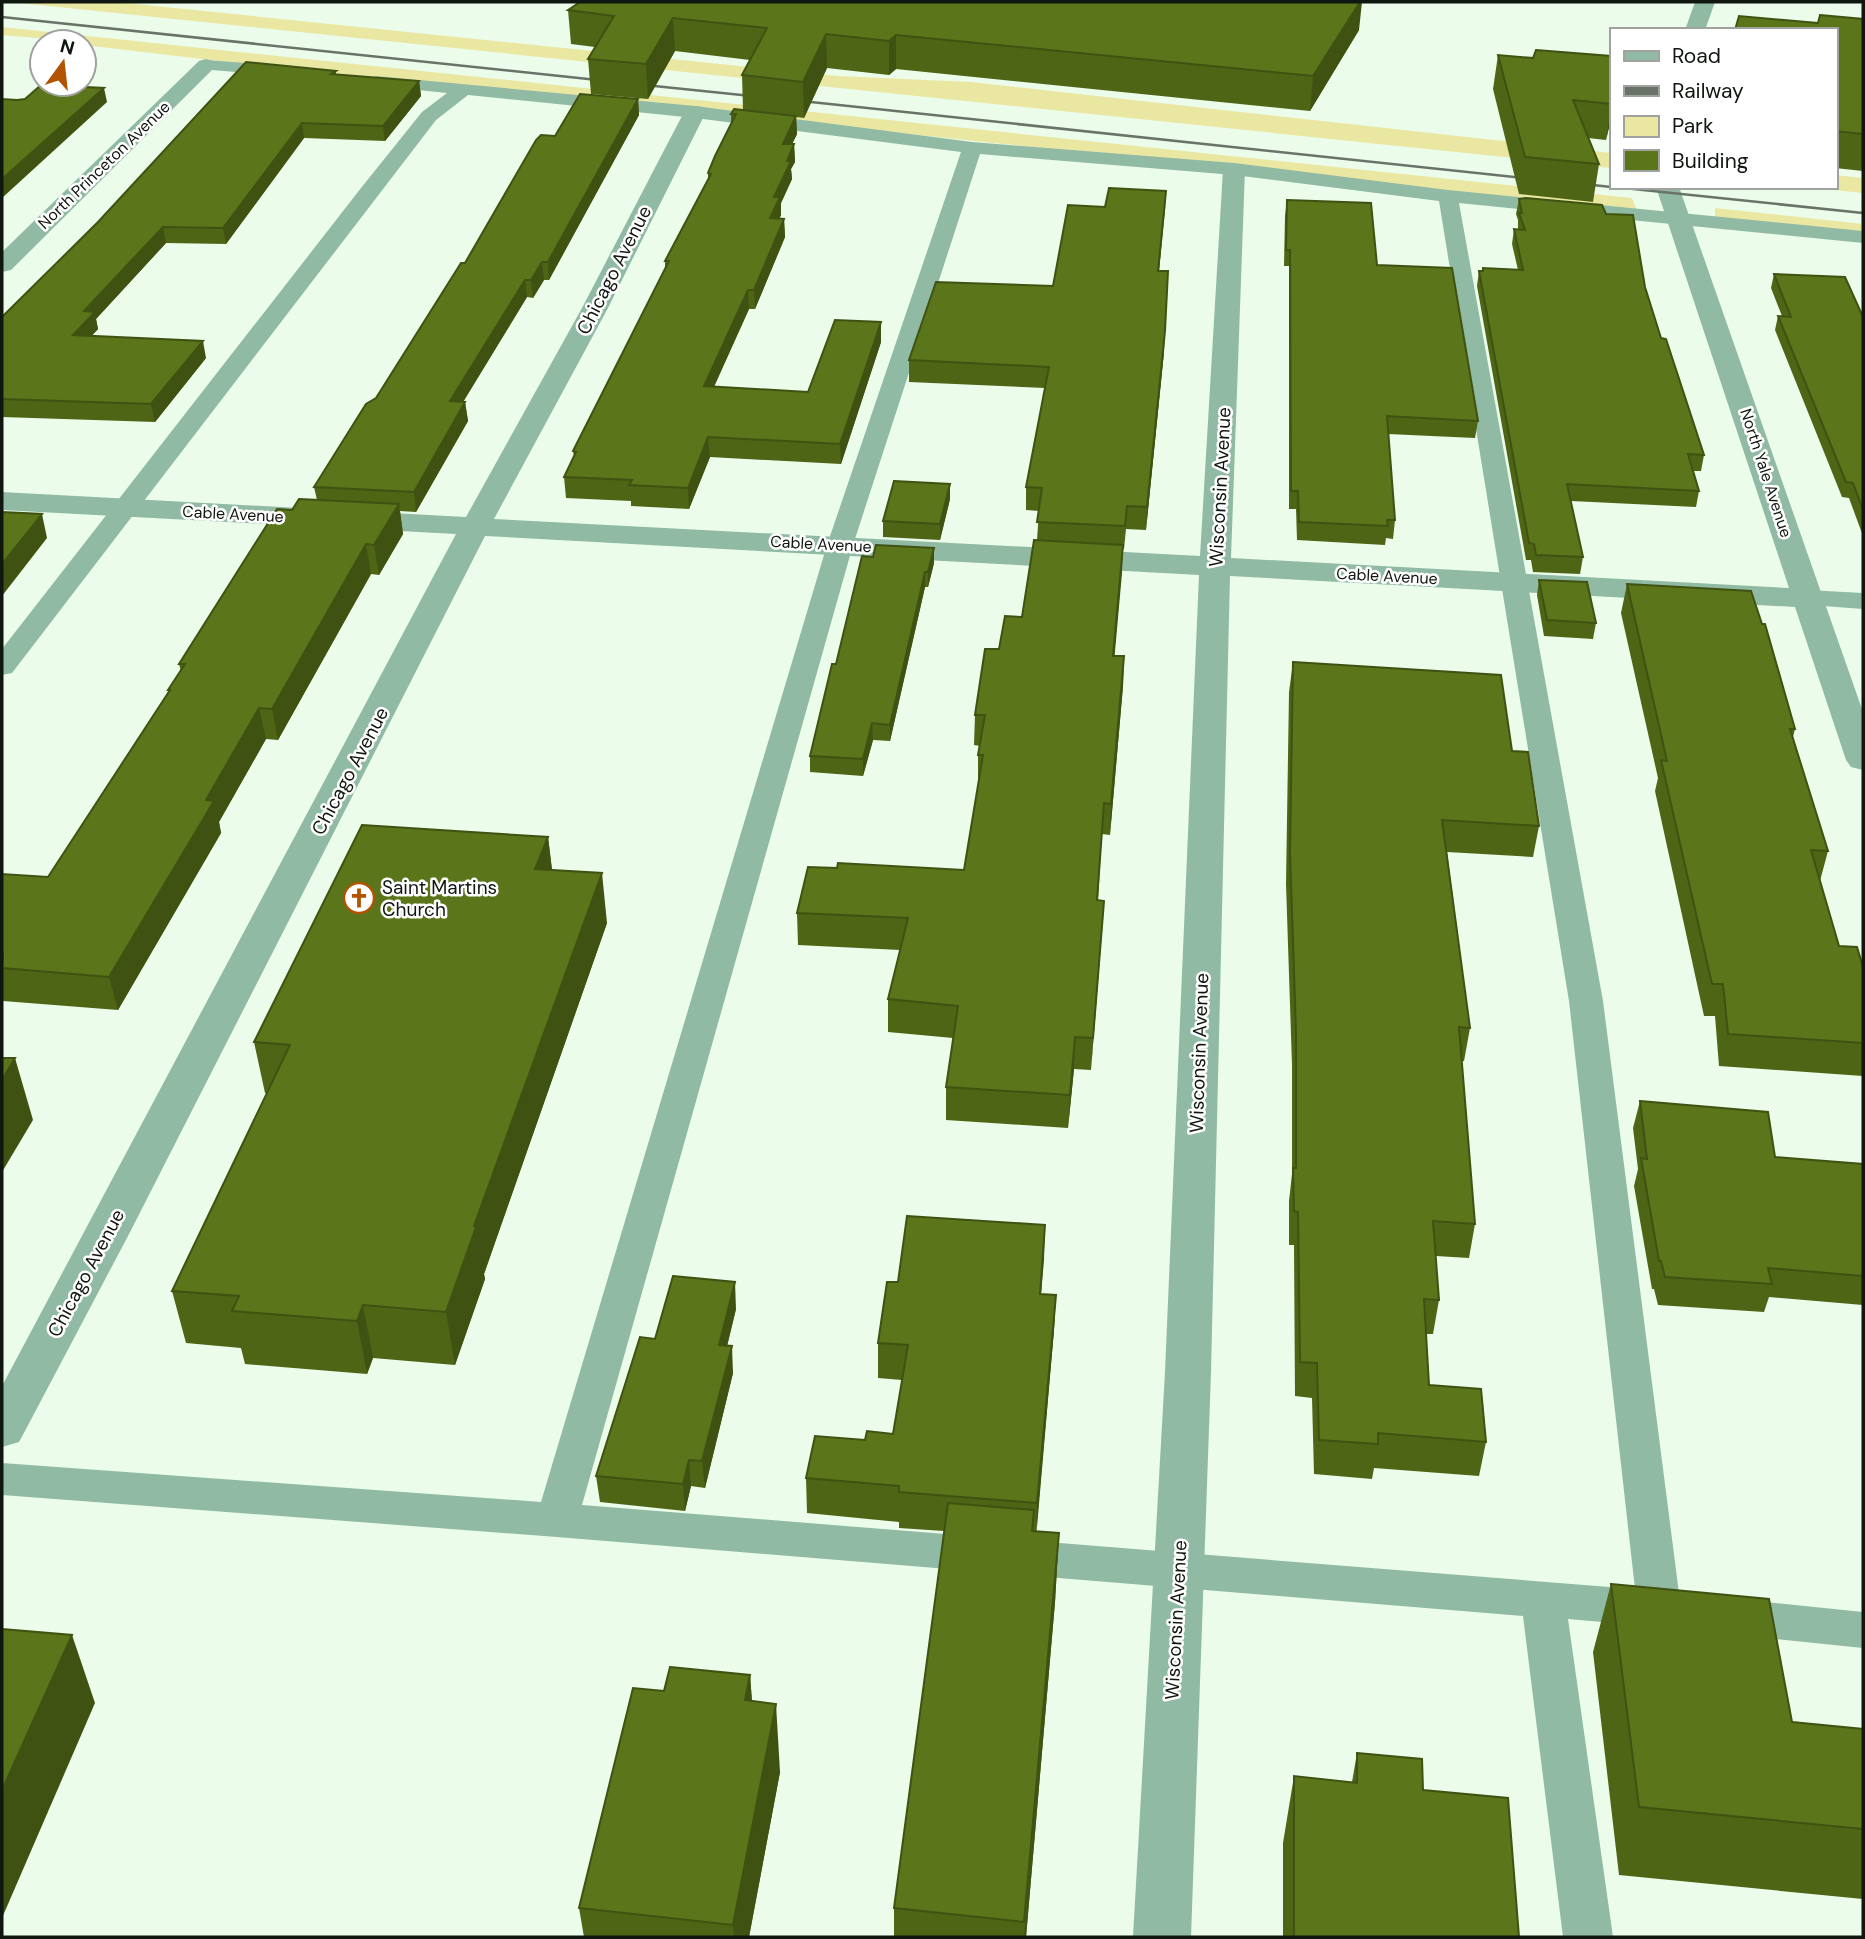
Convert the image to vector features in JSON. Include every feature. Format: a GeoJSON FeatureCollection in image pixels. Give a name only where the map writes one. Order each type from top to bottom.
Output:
{"type":"FeatureCollection","features":[{"type":"Feature","properties":{"kind":"street"},"geometry":{"type":"LineString","coordinates":[[1696,28],[1705,2]]}},
{"type":"Feature","properties":{"kind":"street","name":"North Princeton Avenue"},"geometry":{"type":"LineString","coordinates":[[2,265],[206,65]]}},
{"type":"Feature","properties":{"kind":"street","name":"Chicago Avenue"},"geometry":{"type":"LineString","coordinates":[[2,1429],[164,1125],[475,527],[595,308],[695,112]]}},
{"type":"Feature","properties":{"kind":"street","name":"Wisconsin Avenue"},"geometry":{"type":"LineString","coordinates":[[1162,1937],[1215,567],[1234,169]]}},
{"type":"Feature","properties":{"kind":"street","name":"North Yale Avenue"},"geometry":{"type":"LineString","coordinates":[[1668,189],[1863,760]]}},
{"type":"Feature","properties":{"kind":"street","name":"Cable Avenue"},"geometry":{"type":"LineString","coordinates":[[2,501],[1807,598]]}},
{"type":"Feature","properties":{"kind":"lane"},"geometry":{"type":"LineString","coordinates":[[206,65],[301,72]]}},
{"type":"Feature","properties":{"kind":"lane"},"geometry":{"type":"LineString","coordinates":[[355,78],[462,91],[695,112],[972,148],[1234,169],[1448,196],[1863,237]]}},
{"type":"Feature","properties":{"kind":"lane"},"geometry":{"type":"LineString","coordinates":[[2,667],[429,116],[462,91]]}},
{"type":"Feature","properties":{"kind":"lane"},"geometry":{"type":"LineString","coordinates":[[557,1520],[839,545],[972,148]]}},
{"type":"Feature","properties":{"kind":"lane"},"geometry":{"type":"LineString","coordinates":[[1448,196],[1586,1001],[1659,1609]]}},
{"type":"Feature","properties":{"kind":"lane"},"geometry":{"type":"LineString","coordinates":[[1807,598],[1863,601]]}},
{"type":"Feature","properties":{"kind":"lane"},"geometry":{"type":"LineString","coordinates":[[2,1479],[557,1520],[1659,1609],[1863,1630]]}},
{"type":"Feature","properties":{"kind":"lane"},"geometry":{"type":"LineString","coordinates":[[1543,1600],[1588,1937]]}},
{"type":"Feature","properties":{"kind":"green space"},"geometry":{"type":"Polygon","coordinates":[[[10,2],[116,2],[837,76],[971,82],[1610,153],[1610,168],[10,2]]]}},
{"type":"Feature","properties":{"kind":"green space"},"geometry":{"type":"Polygon","coordinates":[[[2,27],[28,30],[28,37],[2,35],[2,27]]]}},
{"type":"Feature","properties":{"kind":"green space"},"geometry":{"type":"Polygon","coordinates":[[[98,37],[1632,198],[1637,211],[98,47],[98,37]]]}},
{"type":"Feature","properties":{"kind":"green space"},"geometry":{"type":"Polygon","coordinates":[[[1837,175],[1863,178],[1863,193],[1823,189],[1837,189],[1837,175]]]}},
{"type":"Feature","properties":{"kind":"green space"},"geometry":{"type":"Polygon","coordinates":[[[1715,208],[1863,224],[1863,233],[1715,219],[1715,208]]]}},
{"type":"Feature","properties":{"kind":"building"},"geometry":{"type":"Polygon","coordinates":[[[580,2],[1360,2],[1313,76],[896,35],[889,41],[826,34],[803,82],[742,75],[767,28],[673,18],[646,64],[588,59],[614,16],[568,10],[580,2]]]}},
{"type":"Feature","properties":{"kind":"building"},"geometry":{"type":"Polygon","coordinates":[[[1820,15],[1863,19],[1863,134],[1837,131],[1837,28],[1736,28],[1739,16],[1818,23],[1820,15]]]}},
{"type":"Feature","properties":{"kind":"building"},"geometry":{"type":"Polygon","coordinates":[[[1536,50],[1610,56],[1610,104],[1573,100],[1599,164],[1525,157],[1498,55],[1533,58],[1536,50]]]}},
{"type":"Feature","properties":{"kind":"building"},"geometry":{"type":"Polygon","coordinates":[[[246,62],[336,71],[331,74],[419,81],[383,126],[302,123],[223,228],[163,227],[84,311],[95,312],[73,335],[203,341],[151,404],[2,399],[2,317],[98,222],[246,62]]]}},
{"type":"Feature","properties":{"kind":"building"},"geometry":{"type":"Polygon","coordinates":[[[580,94],[638,99],[548,262],[542,262],[531,280],[525,280],[450,401],[465,402],[414,492],[314,487],[366,404],[376,398],[461,263],[465,263],[536,140],[541,135],[555,136],[580,94]]]}},
{"type":"Feature","properties":{"kind":"building"},"geometry":{"type":"Polygon","coordinates":[[[28,96],[93,98],[2,179],[2,99],[25,99],[28,96]]]}},
{"type":"Feature","properties":{"kind":"building"},"geometry":{"type":"Polygon","coordinates":[[[734,109],[796,116],[783,144],[794,144],[787,161],[791,161],[774,197],[780,197],[770,218],[784,219],[754,290],[748,290],[704,386],[808,392],[835,320],[881,322],[840,444],[708,437],[688,488],[629,485],[632,480],[564,477],[576,452],[573,451],[669,261],[665,261],[711,174],[708,173],[715,156],[736,114],[731,114],[734,109]]]}},
{"type":"Feature","properties":{"kind":"building"},"geometry":{"type":"Polygon","coordinates":[[[1109,188],[1166,191],[1158,271],[1168,271],[1165,331],[1147,507],[1127,506],[1125,526],[1037,522],[1042,488],[1026,487],[1049,367],[909,360],[936,282],[1053,286],[1068,205],[1105,207],[1109,188]]]}},
{"type":"Feature","properties":{"kind":"building"},"geometry":{"type":"Polygon","coordinates":[[[1519,199],[1602,205],[1606,214],[1633,215],[1645,287],[1661,338],[1666,339],[1704,455],[1688,454],[1699,491],[1567,484],[1583,557],[1536,555],[1534,544],[1529,543],[1479,271],[1483,271],[1483,268],[1523,270],[1514,229],[1525,230],[1519,213],[1522,213],[1519,199]]]}},
{"type":"Feature","properties":{"kind":"building"},"geometry":{"type":"Polygon","coordinates":[[[1287,200],[1371,203],[1377,265],[1452,268],[1478,421],[1387,416],[1395,520],[1387,520],[1388,526],[1299,522],[1298,491],[1291,491],[1290,250],[1286,250],[1287,200]]]}},
{"type":"Feature","properties":{"kind":"building"},"geometry":{"type":"Polygon","coordinates":[[[1774,274],[1845,277],[1863,317],[1863,510],[1853,483],[1846,482],[1778,316],[1791,317],[1774,274]]]}},
{"type":"Feature","properties":{"kind":"building"},"geometry":{"type":"Polygon","coordinates":[[[894,481],[950,484],[940,524],[883,521],[894,481]]]}},
{"type":"Feature","properties":{"kind":"building"},"geometry":{"type":"Polygon","coordinates":[[[299,499],[399,504],[374,545],[366,544],[272,709],[259,708],[206,800],[214,801],[109,977],[2,968],[2,874],[48,877],[170,690],[185,664],[179,664],[277,509],[292,510],[299,499]]]}},
{"type":"Feature","properties":{"kind":"building"},"geometry":{"type":"Polygon","coordinates":[[[2,512],[42,514],[2,564],[2,512]]]}},
{"type":"Feature","properties":{"kind":"building"},"geometry":{"type":"Polygon","coordinates":[[[1034,540],[1123,545],[1113,656],[1124,656],[1111,804],[1104,803],[1097,900],[1104,901],[1093,1038],[1075,1037],[1070,1095],[946,1087],[958,1006],[888,999],[908,918],[797,913],[808,867],[837,868],[838,863],[964,870],[983,755],[978,755],[985,715],[975,715],[985,649],[999,649],[1005,616],[1022,617],[1034,540]]]}},
{"type":"Feature","properties":{"kind":"building"},"geometry":{"type":"Polygon","coordinates":[[[876,545],[934,548],[928,572],[925,572],[890,725],[872,723],[863,759],[810,756],[862,556],[873,557],[876,545]]]}},
{"type":"Feature","properties":{"kind":"building"},"geometry":{"type":"Polygon","coordinates":[[[1539,580],[1587,582],[1596,623],[1547,620],[1539,580]]]}},
{"type":"Feature","properties":{"kind":"building"},"geometry":{"type":"Polygon","coordinates":[[[1627,584],[1751,591],[1762,624],[1765,624],[1795,729],[1790,729],[1828,851],[1811,850],[1839,946],[1857,947],[1863,967],[1863,1043],[1728,1034],[1723,984],[1712,984],[1661,760],[1667,761],[1627,584]]]}},
{"type":"Feature","properties":{"kind":"building"},"geometry":{"type":"Polygon","coordinates":[[[1293,662],[1501,675],[1512,751],[1528,752],[1539,826],[1442,820],[1470,1028],[1459,1027],[1475,1224],[1433,1221],[1439,1300],[1424,1299],[1429,1385],[1481,1389],[1486,1442],[1378,1433],[1378,1444],[1319,1440],[1317,1363],[1300,1362],[1298,1212],[1294,1211],[1296,1032],[1290,852],[1293,662]]]}},
{"type":"Feature","properties":{"kind":"building"},"geometry":{"type":"Polygon","coordinates":[[[362,825],[548,837],[535,869],[602,873],[474,1226],[476,1227],[446,1312],[363,1305],[357,1321],[232,1311],[239,1296],[172,1291],[290,1045],[254,1042],[362,825]]]}},
{"type":"Feature","properties":{"kind":"building"},"geometry":{"type":"Polygon","coordinates":[[[2,1058],[15,1058],[2,1080],[2,1058]]]}},
{"type":"Feature","properties":{"kind":"building"},"geometry":{"type":"Polygon","coordinates":[[[1640,1101],[1768,1112],[1775,1157],[1863,1164],[1863,1276],[1768,1268],[1772,1284],[1665,1277],[1659,1261],[1641,1158],[1647,1159],[1640,1101]]]}},
{"type":"Feature","properties":{"kind":"building"},"geometry":{"type":"Polygon","coordinates":[[[907,1216],[1045,1225],[1040,1294],[1056,1295],[1037,1503],[899,1492],[899,1486],[806,1478],[815,1436],[865,1440],[867,1431],[893,1434],[908,1345],[878,1343],[887,1282],[898,1282],[907,1216]]]}},
{"type":"Feature","properties":{"kind":"building"},"geometry":{"type":"Polygon","coordinates":[[[673,1276],[735,1282],[719,1345],[732,1346],[702,1461],[689,1460],[683,1484],[596,1476],[640,1337],[655,1339],[673,1276]]]}},
{"type":"Feature","properties":{"kind":"building"},"geometry":{"type":"Polygon","coordinates":[[[948,1503],[1034,1510],[1032,1531],[1059,1533],[1024,1922],[894,1908],[948,1503]]]}},
{"type":"Feature","properties":{"kind":"building"},"geometry":{"type":"Polygon","coordinates":[[[1611,1584],[1769,1599],[1792,1722],[1863,1729],[1863,1829],[1639,1807],[1611,1584]]]}},
{"type":"Feature","properties":{"kind":"building"},"geometry":{"type":"Polygon","coordinates":[[[2,1629],[72,1635],[2,1790],[2,1629]]]}},
{"type":"Feature","properties":{"kind":"building"},"geometry":{"type":"Polygon","coordinates":[[[670,1667],[750,1675],[745,1700],[776,1704],[733,1925],[579,1908],[633,1688],[664,1691],[670,1667]]]}},
{"type":"Feature","properties":{"kind":"building"},"geometry":{"type":"Polygon","coordinates":[[[1357,1753],[1422,1759],[1423,1790],[1508,1798],[1519,1937],[1294,1937],[1294,1776],[1357,1783],[1357,1753]]]}},
{"type":"Feature","properties":{"kind":"railway"},"geometry":{"type":"LineString","coordinates":[[2,17],[607,81]]}},
{"type":"Feature","properties":{"kind":"railway"},"geometry":{"type":"LineString","coordinates":[[635,84],[761,97]]}},
{"type":"Feature","properties":{"kind":"railway"},"geometry":{"type":"LineString","coordinates":[[792,100],[1533,179]]}},
{"type":"Feature","properties":{"kind":"railway"},"geometry":{"type":"LineString","coordinates":[[1575,183],[1610,187]]}},
{"type":"Feature","properties":{"kind":"railway"},"geometry":{"type":"LineString","coordinates":[[1633,189],[1863,213]]}},
{"type":"Feature","properties":{"kind":"place","name":"Saint Martins Church"},"geometry":{"type":"Point","coordinates":[359,898]}}]}
